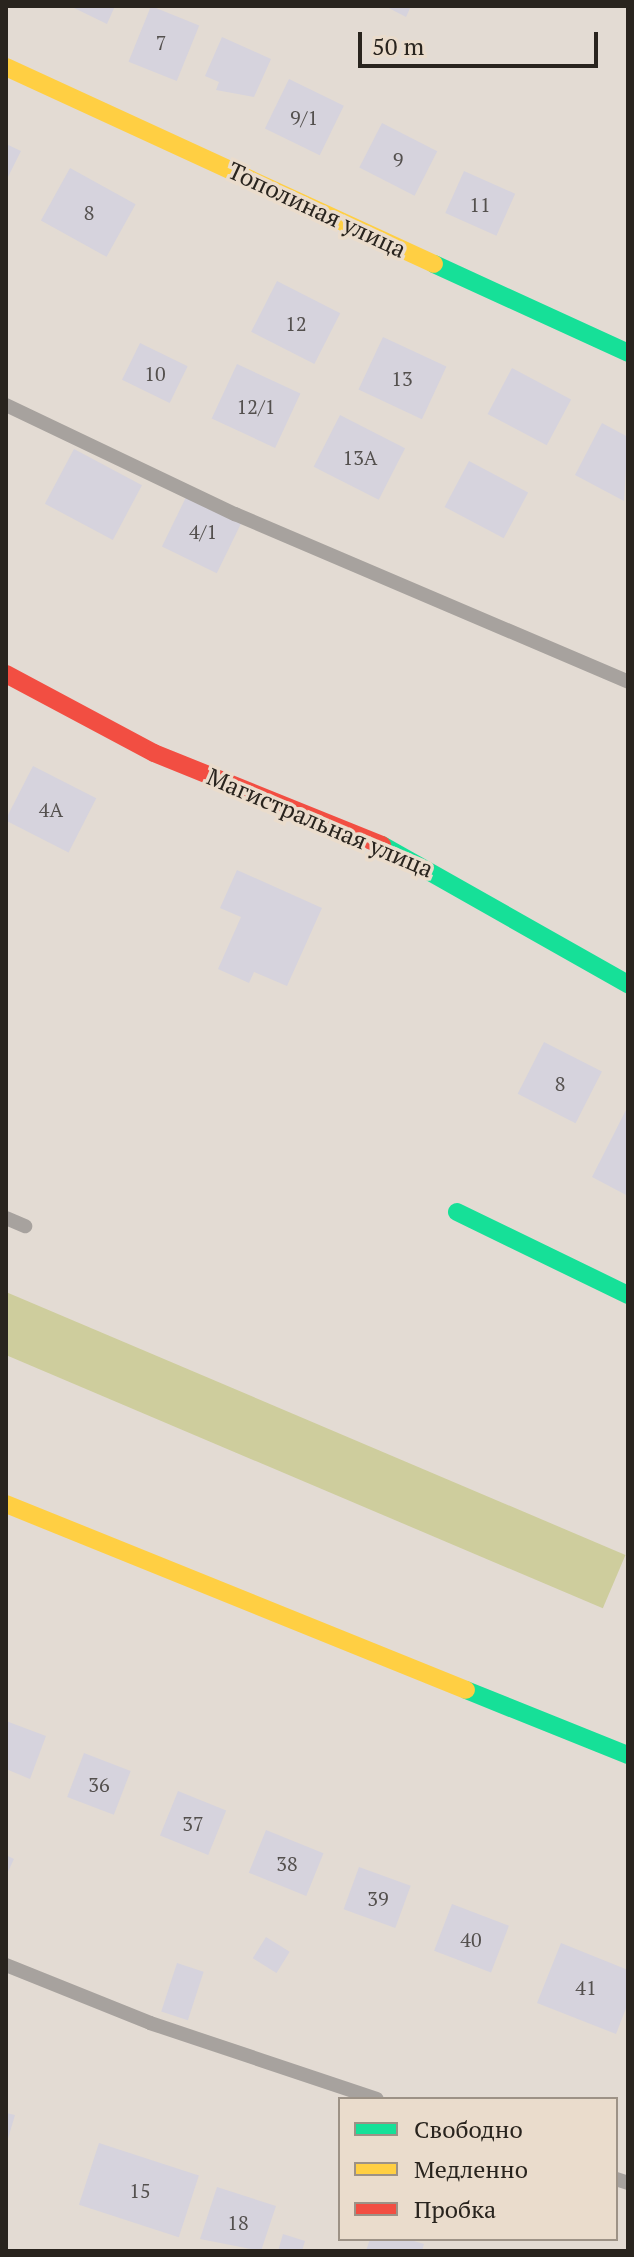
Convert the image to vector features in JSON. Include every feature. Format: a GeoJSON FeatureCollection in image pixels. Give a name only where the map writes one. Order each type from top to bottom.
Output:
{"type":"FeatureCollection","features":[{"type":"Feature","properties":{"kind":"street","name":"Тополиная улица"},"geometry":{"type":"LineString","coordinates":[[6,67],[628,353]]}},
{"type":"Feature","properties":{"kind":"street","name":"Магистральная улица"},"geometry":{"type":"LineString","coordinates":[[6,674],[154,753],[413,857],[628,984]]}},
{"type":"Feature","properties":{"kind":"street"},"geometry":{"type":"LineString","coordinates":[[457,1212],[628,1295]]}},
{"type":"Feature","properties":{"kind":"street"},"geometry":{"type":"LineString","coordinates":[[6,1504],[628,1755]]}},
{"type":"Feature","properties":{"kind":"lane"},"geometry":{"type":"LineString","coordinates":[[6,405],[235,514],[628,682]]}},
{"type":"Feature","properties":{"kind":"lane"},"geometry":{"type":"LineString","coordinates":[[6,1218],[25,1226]]}},
{"type":"Feature","properties":{"kind":"lane"},"geometry":{"type":"LineString","coordinates":[[6,1965],[150,2023],[371,2097]]}},
{"type":"Feature","properties":{"kind":"green space"},"geometry":{"type":"Polygon","coordinates":[[[6,1292],[625,1555],[603,1608],[6,1355],[6,1292]]]}},
{"type":"Feature","properties":{"kind":"building"},"geometry":{"type":"Polygon","coordinates":[[[70,6],[115,6],[107,24],[70,6]]]}},
{"type":"Feature","properties":{"kind":"building"},"geometry":{"type":"Polygon","coordinates":[[[151,6],[199,25],[177,81],[129,62],[151,6]]]}},
{"type":"Feature","properties":{"kind":"building"},"geometry":{"type":"Polygon","coordinates":[[[385,6],[411,6],[406,17],[385,6]]]}},
{"type":"Feature","properties":{"kind":"building"},"geometry":{"type":"Polygon","coordinates":[[[222,37],[271,59],[254,97],[216,90],[219,82],[205,76],[222,37]]]}},
{"type":"Feature","properties":{"kind":"building"},"geometry":{"type":"Polygon","coordinates":[[[289,79],[344,106],[320,155],[265,128],[289,79]]]}},
{"type":"Feature","properties":{"kind":"building"},"geometry":{"type":"Polygon","coordinates":[[[382,123],[437,151],[415,196],[359,168],[382,123]]]}},
{"type":"Feature","properties":{"kind":"building"},"geometry":{"type":"Polygon","coordinates":[[[6,144],[21,151],[6,181],[6,144]]]}},
{"type":"Feature","properties":{"kind":"building"},"geometry":{"type":"Polygon","coordinates":[[[70,168],[136,204],[107,257],[41,220],[70,168]]]}},
{"type":"Feature","properties":{"kind":"building"},"geometry":{"type":"Polygon","coordinates":[[[464,171],[515,194],[496,236],[445,213],[464,171]]]}},
{"type":"Feature","properties":{"kind":"building"},"geometry":{"type":"Polygon","coordinates":[[[277,281],[340,313],[314,364],[251,332],[277,281]]]}},
{"type":"Feature","properties":{"kind":"building"},"geometry":{"type":"Polygon","coordinates":[[[383,337],[446,367],[422,419],[358,390],[383,337]]]}},
{"type":"Feature","properties":{"kind":"building"},"geometry":{"type":"Polygon","coordinates":[[[140,343],[188,366],[170,403],[122,380],[140,343]]]}},
{"type":"Feature","properties":{"kind":"building"},"geometry":{"type":"Polygon","coordinates":[[[237,364],[300,394],[275,448],[212,418],[237,364]]]}},
{"type":"Feature","properties":{"kind":"building"},"geometry":{"type":"Polygon","coordinates":[[[512,368],[571,399],[547,445],[488,414],[512,368]]]}},
{"type":"Feature","properties":{"kind":"building"},"geometry":{"type":"Polygon","coordinates":[[[340,415],[405,448],[379,500],[314,467],[340,415]]]}},
{"type":"Feature","properties":{"kind":"building"},"geometry":{"type":"Polygon","coordinates":[[[602,423],[628,437],[624,501],[575,475],[602,423]]]}},
{"type":"Feature","properties":{"kind":"building"},"geometry":{"type":"Polygon","coordinates":[[[74,449],[142,485],[113,540],[45,504],[74,449]]]}},
{"type":"Feature","properties":{"kind":"building"},"geometry":{"type":"Polygon","coordinates":[[[469,461],[528,492],[504,538],[445,507],[469,461]]]}},
{"type":"Feature","properties":{"kind":"building"},"geometry":{"type":"Polygon","coordinates":[[[190,489],[245,516],[217,573],[162,547],[190,489]]]}},
{"type":"Feature","properties":{"kind":"building"},"geometry":{"type":"Polygon","coordinates":[[[33,766],[96,798],[69,853],[6,821],[33,766]]]}},
{"type":"Feature","properties":{"kind":"building"},"geometry":{"type":"Polygon","coordinates":[[[237,870],[322,908],[287,986],[254,972],[249,983],[218,969],[241,917],[220,908],[237,870]]]}},
{"type":"Feature","properties":{"kind":"building"},"geometry":{"type":"Polygon","coordinates":[[[544,1042],[602,1072],[576,1123],[518,1094],[544,1042]]]}},
{"type":"Feature","properties":{"kind":"building"},"geometry":{"type":"Polygon","coordinates":[[[628,1106],[628,1196],[592,1177],[628,1106]]]}},
{"type":"Feature","properties":{"kind":"building"},"geometry":{"type":"Polygon","coordinates":[[[6,1721],[46,1736],[30,1779],[6,1769],[6,1721]]]}},
{"type":"Feature","properties":{"kind":"building"},"geometry":{"type":"Polygon","coordinates":[[[84,1753],[131,1771],[114,1815],[67,1797],[84,1753]]]}},
{"type":"Feature","properties":{"kind":"building"},"geometry":{"type":"Polygon","coordinates":[[[178,1791],[226,1810],[208,1855],[160,1836],[178,1791]]]}},
{"type":"Feature","properties":{"kind":"building"},"geometry":{"type":"Polygon","coordinates":[[[266,1830],[323,1853],[306,1896],[249,1873],[266,1830]]]}},
{"type":"Feature","properties":{"kind":"building"},"geometry":{"type":"Polygon","coordinates":[[[6,1855],[14,1859],[6,1876],[6,1855]]]}},
{"type":"Feature","properties":{"kind":"building"},"geometry":{"type":"Polygon","coordinates":[[[359,1867],[411,1886],[395,1928],[344,1909],[359,1867]]]}},
{"type":"Feature","properties":{"kind":"building"},"geometry":{"type":"Polygon","coordinates":[[[452,1904],[509,1926],[491,1973],[434,1951],[452,1904]]]}},
{"type":"Feature","properties":{"kind":"building"},"geometry":{"type":"Polygon","coordinates":[[[266,1937],[290,1952],[276,1973],[253,1958],[266,1937]]]}},
{"type":"Feature","properties":{"kind":"building"},"geometry":{"type":"Polygon","coordinates":[[[561,1943],[628,1970],[628,2003],[616,2034],[537,2003],[561,1943]]]}},
{"type":"Feature","properties":{"kind":"building"},"geometry":{"type":"Polygon","coordinates":[[[177,1963],[204,1972],[188,2020],[161,2012],[177,1963]]]}},
{"type":"Feature","properties":{"kind":"building"},"geometry":{"type":"Polygon","coordinates":[[[6,2113],[15,2115],[7,2142],[6,2142],[6,2113]]]}},
{"type":"Feature","properties":{"kind":"building"},"geometry":{"type":"Polygon","coordinates":[[[99,2143],[199,2175],[179,2237],[79,2205],[99,2143]]]}},
{"type":"Feature","properties":{"kind":"building"},"geometry":{"type":"Polygon","coordinates":[[[217,2187],[276,2206],[261,2251],[200,2239],[217,2187]]]}},
{"type":"Feature","properties":{"kind":"building"},"geometry":{"type":"Polygon","coordinates":[[[283,2234],[305,2241],[302,2251],[278,2251],[283,2234]]]}},
{"type":"Feature","properties":{"kind":"building"},"geometry":{"type":"Polygon","coordinates":[[[369,2241],[414,2241],[424,2244],[422,2251],[366,2251],[369,2241]]]}},
{"type":"Feature","properties":{"kind":"traffic: fast"},"geometry":{"type":"LineString","coordinates":[[434,264],[628,353]]}},
{"type":"Feature","properties":{"kind":"traffic: fast"},"geometry":{"type":"LineString","coordinates":[[382,845],[628,984]]}},
{"type":"Feature","properties":{"kind":"traffic: fast"},"geometry":{"type":"LineString","coordinates":[[457,1212],[628,1295]]}},
{"type":"Feature","properties":{"kind":"traffic: fast"},"geometry":{"type":"LineString","coordinates":[[466,1690],[628,1755]]}},
{"type":"Feature","properties":{"kind":"traffic: slow"},"geometry":{"type":"LineString","coordinates":[[6,67],[434,264]]}},
{"type":"Feature","properties":{"kind":"traffic: slow"},"geometry":{"type":"LineString","coordinates":[[6,1504],[466,1690]]}},
{"type":"Feature","properties":{"kind":"traffic: jam"},"geometry":{"type":"LineString","coordinates":[[6,674],[154,753],[382,845]]}}]}
